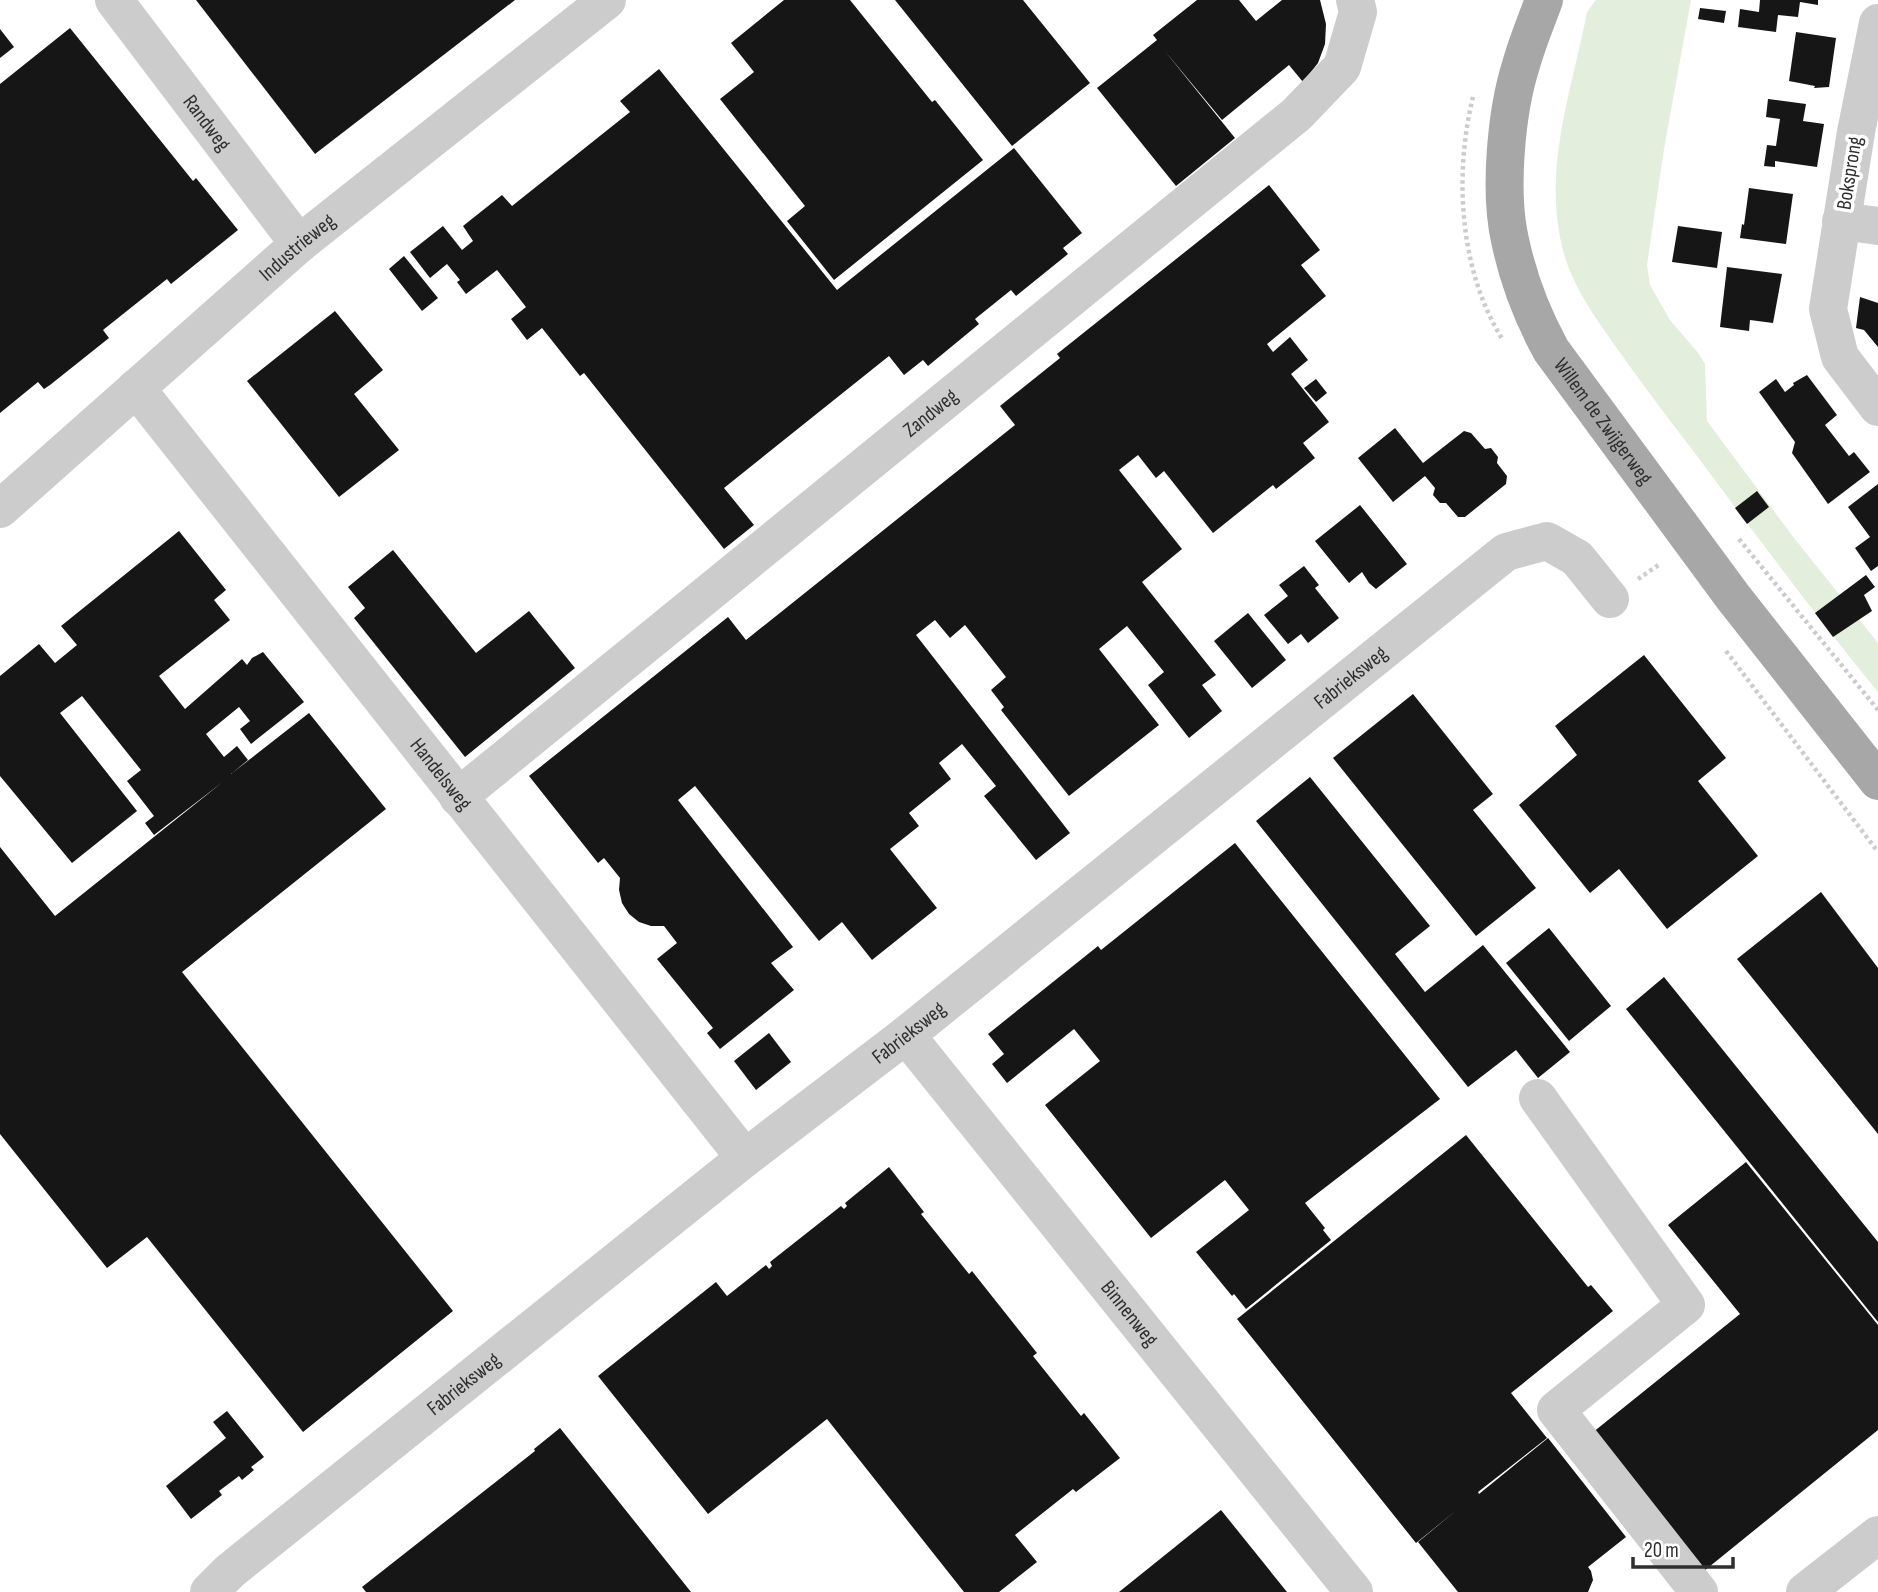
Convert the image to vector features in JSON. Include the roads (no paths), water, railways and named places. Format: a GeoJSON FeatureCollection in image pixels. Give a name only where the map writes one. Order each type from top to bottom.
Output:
{"type":"FeatureCollection","features":[{"type":"Feature","properties":{"kind":"main road","name":"Willem de Zwijgerweg"},"geometry":{"type":"LineString","coordinates":[[1544,0],[1520,67],[1508,125],[1505,185],[1509,237],[1534,318],[1551,350],[1685,533],[1878,781]]}},
{"type":"Feature","properties":{"kind":"street","name":"Randweg"},"geometry":{"type":"LineString","coordinates":[[114,0],[299,244]]}},
{"type":"Feature","properties":{"kind":"street","name":"Industrieweg"},"geometry":{"type":"LineString","coordinates":[[0,509],[299,244],[607,0]]}},
{"type":"Feature","properties":{"kind":"street","name":"Zandweg"},"geometry":{"type":"LineString","coordinates":[[458,797],[1297,114],[1342,67],[1358,12],[1355,0]]}},
{"type":"Feature","properties":{"kind":"street","name":"Boksprong"},"geometry":{"type":"LineString","coordinates":[[1876,36],[1860,224],[1828,309],[1839,357],[1878,407]]}},
{"type":"Feature","properties":{"kind":"street","name":"Handelsweg"},"geometry":{"type":"LineString","coordinates":[[136,388],[745,1158]]}},
{"type":"Feature","properties":{"kind":"street","name":"Fabrieksweg"},"geometry":{"type":"LineString","coordinates":[[209,1592],[230,1571],[745,1158],[906,1035],[1506,552],[1547,541],[1577,558],[1609,599]]}},
{"type":"Feature","properties":{"kind":"street","name":"Binnenweg"},"geometry":{"type":"LineString","coordinates":[[906,1035],[1354,1592]]}},
{"type":"Feature","properties":{"kind":"street"},"geometry":{"type":"LineString","coordinates":[[1538,1098],[1686,1306],[1556,1410],[1699,1592]]}},
{"type":"Feature","properties":{"kind":"street"},"geometry":{"type":"LineString","coordinates":[[1805,1592],[1878,1535]]}}]}
